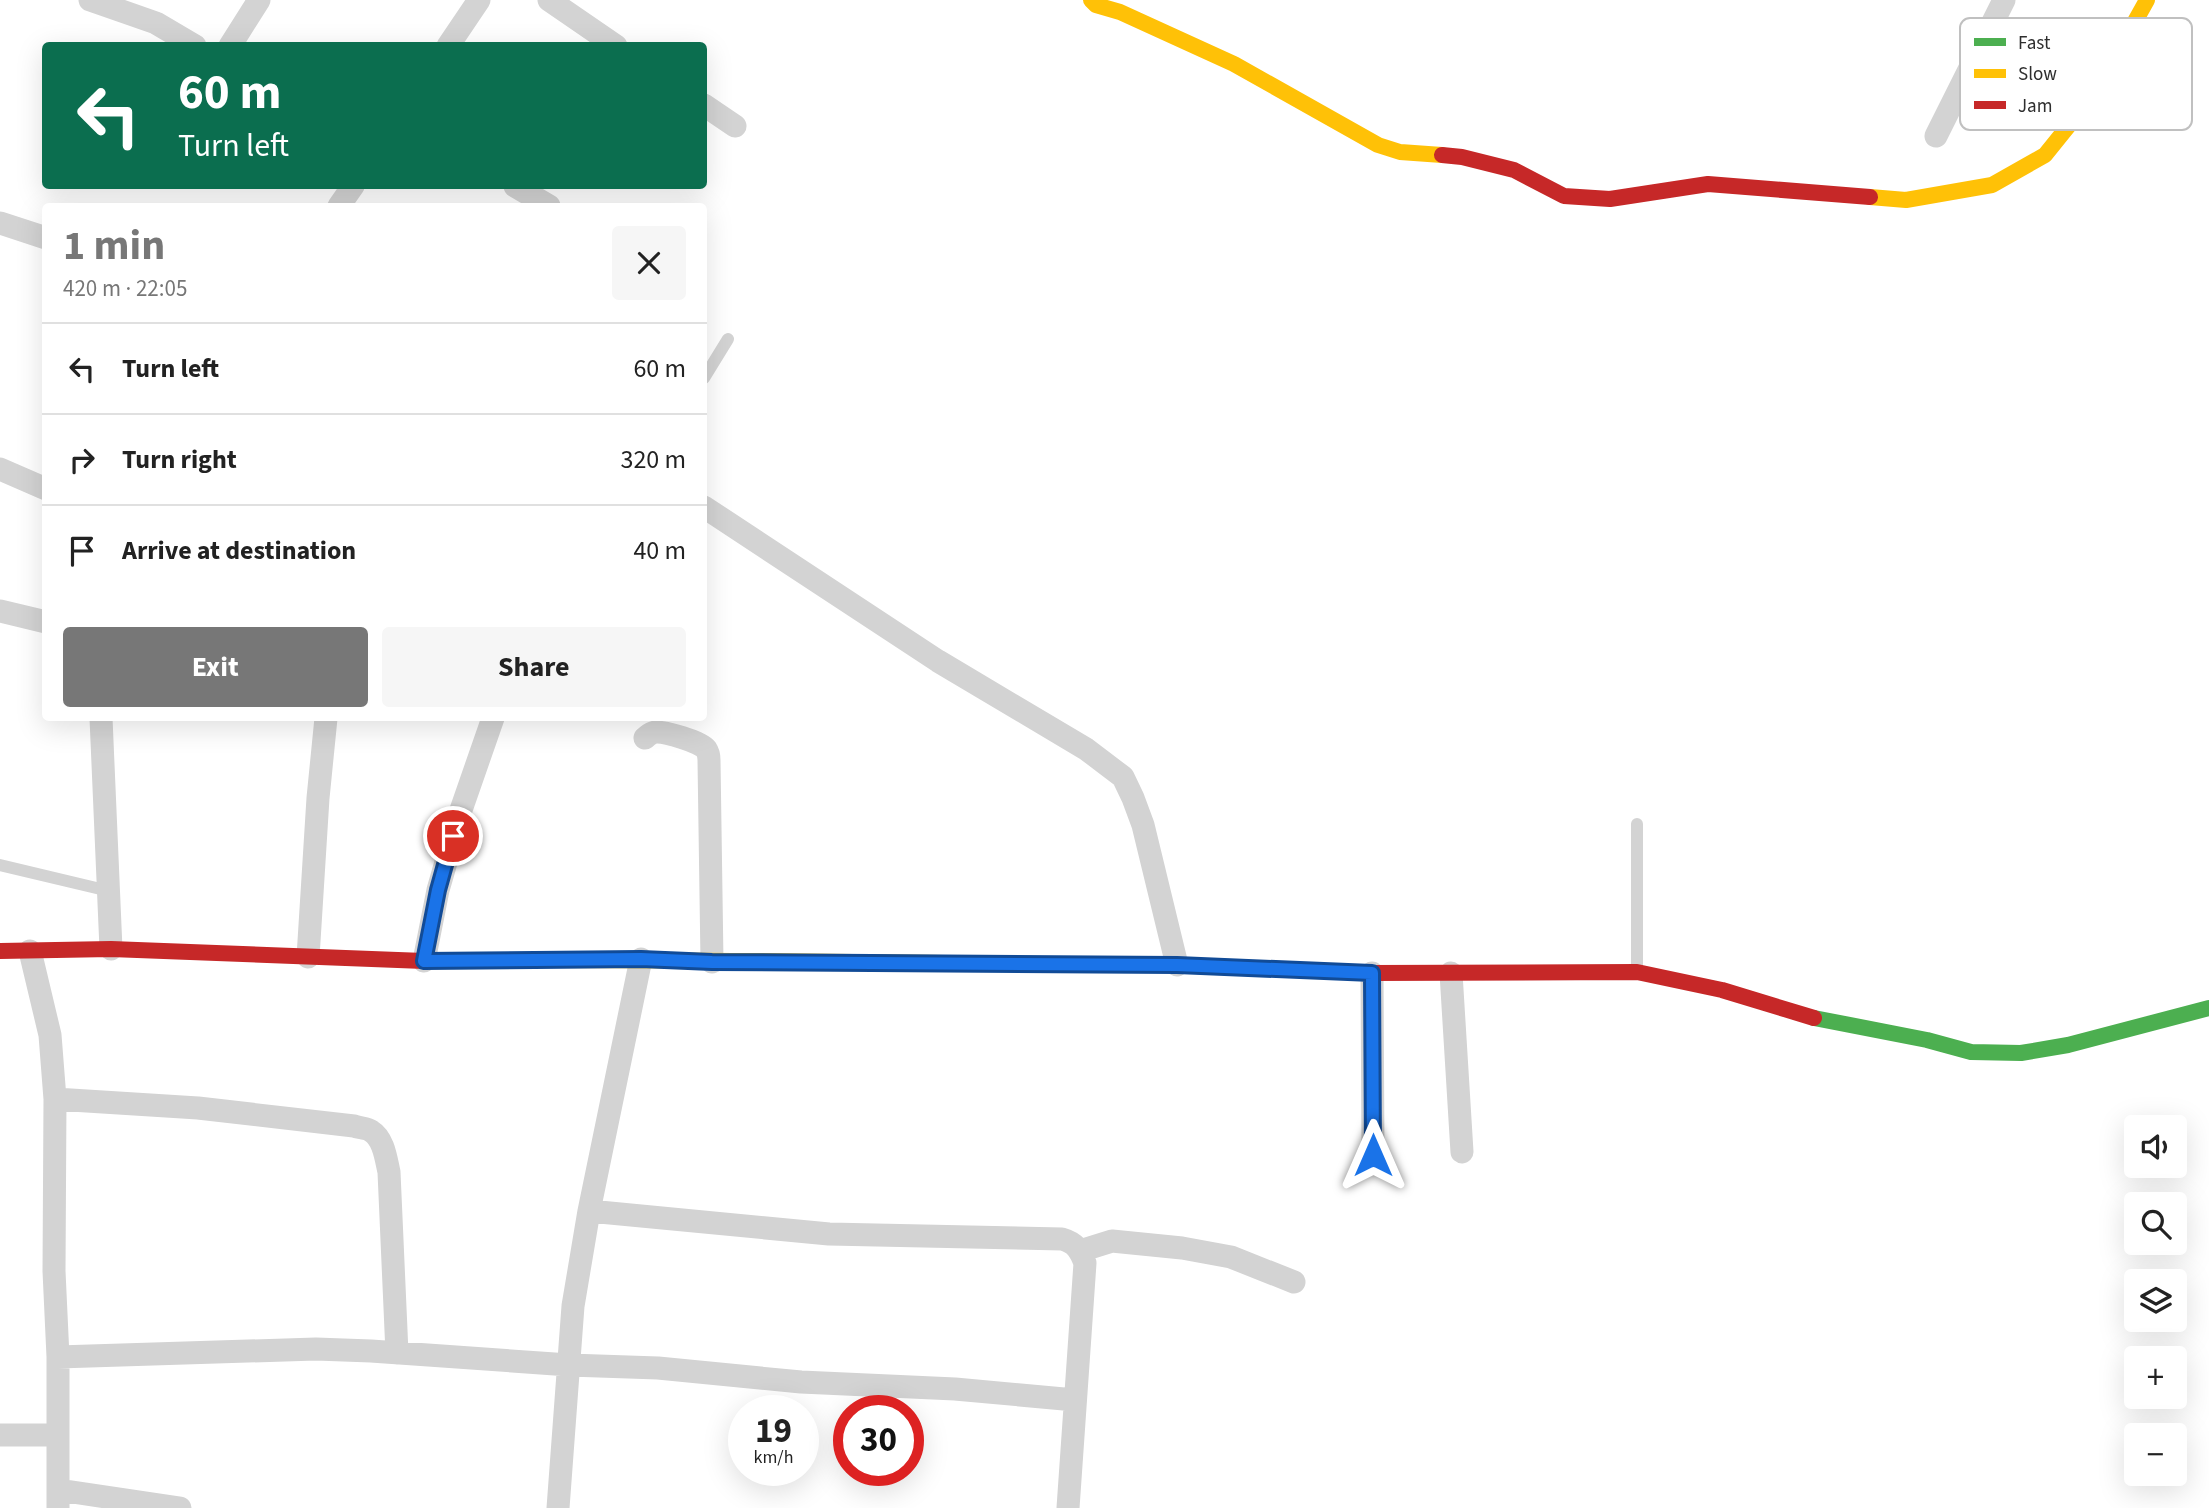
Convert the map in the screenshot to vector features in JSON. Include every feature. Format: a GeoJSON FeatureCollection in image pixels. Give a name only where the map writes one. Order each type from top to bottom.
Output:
{"type":"FeatureCollection","features":[{"type":"Feature","properties":{"kind":"street"},"geometry":{"type":"LineString","coordinates":[[90,0],[156,23],[188,42]]}},
{"type":"Feature","properties":{"kind":"street"},"geometry":{"type":"LineString","coordinates":[[233,42],[259,0]]}},
{"type":"Feature","properties":{"kind":"street"},"geometry":{"type":"LineString","coordinates":[[451,42],[479,0]]}},
{"type":"Feature","properties":{"kind":"street"},"geometry":{"type":"LineString","coordinates":[[549,0],[610,42]]}},
{"type":"Feature","properties":{"kind":"street"},"geometry":{"type":"LineString","coordinates":[[1091,0],[1096,5],[1120,12],[1234,64],[1378,145],[1400,152],[1462,157],[1514,170],[1564,196],[1610,199],[1708,184],[1906,200],[1992,185],[2045,155],[2065,130]]}},
{"type":"Feature","properties":{"kind":"street"},"geometry":{"type":"LineString","coordinates":[[1995,18],[2004,0]]}},
{"type":"Feature","properties":{"kind":"street"},"geometry":{"type":"LineString","coordinates":[[2137,18],[2147,0]]}},
{"type":"Feature","properties":{"kind":"street"},"geometry":{"type":"LineString","coordinates":[[1936,136],[1960,88]]}},
{"type":"Feature","properties":{"kind":"street"},"geometry":{"type":"LineString","coordinates":[[707,106],[735,126]]}},
{"type":"Feature","properties":{"kind":"street"},"geometry":{"type":"LineString","coordinates":[[519,189],[544,203]]}},
{"type":"Feature","properties":{"kind":"street"},"geometry":{"type":"LineString","coordinates":[[0,223],[42,237]]}},
{"type":"Feature","properties":{"kind":"street"},"geometry":{"type":"LineString","coordinates":[[0,470],[42,487]]}},
{"type":"Feature","properties":{"kind":"street"},"geometry":{"type":"LineString","coordinates":[[707,510],[938,661],[1086,749],[1123,777],[1143,825],[1177,965]]}},
{"type":"Feature","properties":{"kind":"street"},"geometry":{"type":"LineString","coordinates":[[0,611],[42,621]]}},
{"type":"Feature","properties":{"kind":"street"},"geometry":{"type":"LineString","coordinates":[[101,721],[111,949]]}},
{"type":"Feature","properties":{"kind":"street"},"geometry":{"type":"LineString","coordinates":[[308,957],[326,721]]}},
{"type":"Feature","properties":{"kind":"street"},"geometry":{"type":"LineString","coordinates":[[424,961],[438,890],[461,810],[492,721]]}},
{"type":"Feature","properties":{"kind":"street"},"geometry":{"type":"LineString","coordinates":[[645,738],[655,732],[663,732],[698,743],[705,747],[708,753],[712,962]]}},
{"type":"Feature","properties":{"kind":"street"},"geometry":{"type":"LineString","coordinates":[[0,951],[111,949],[424,961],[641,959],[712,962],[1177,965],[1372,973],[1637,972],[1722,990],[1800,1015],[1927,1040],[1971,1052],[2021,1053],[2068,1045],[2209,1008]]}},
{"type":"Feature","properties":{"kind":"street"},"geometry":{"type":"LineString","coordinates":[[30,951],[50,1035],[55,1099],[54,1271],[58,1357],[58,1499],[180,1508]]}},
{"type":"Feature","properties":{"kind":"street"},"geometry":{"type":"LineString","coordinates":[[558,1508],[573,1306],[589,1211],[641,959]]}},
{"type":"Feature","properties":{"kind":"street"},"geometry":{"type":"LineString","coordinates":[[1451,972],[1462,1152]]}},
{"type":"Feature","properties":{"kind":"street"},"geometry":{"type":"LineString","coordinates":[[1372,973],[1373,1155]]}},
{"type":"Feature","properties":{"kind":"street"},"geometry":{"type":"LineString","coordinates":[[55,1099],[198,1108],[354,1126],[371,1131],[382,1146],[389,1172],[397,1353]]}},
{"type":"Feature","properties":{"kind":"street"},"geometry":{"type":"LineString","coordinates":[[589,1211],[829,1234],[1062,1239],[1072,1242],[1085,1263],[1068,1508]]}},
{"type":"Feature","properties":{"kind":"street"},"geometry":{"type":"LineString","coordinates":[[1080,1251],[1112,1241],[1182,1248],[1231,1257],[1294,1282]]}},
{"type":"Feature","properties":{"kind":"street"},"geometry":{"type":"LineString","coordinates":[[58,1357],[316,1349],[658,1368],[801,1382],[955,1389],[1075,1400]]}},
{"type":"Feature","properties":{"kind":"street"},"geometry":{"type":"LineString","coordinates":[[0,1435],[58,1435]]}},
{"type":"Feature","properties":{"kind":"lane"},"geometry":{"type":"LineString","coordinates":[[707,372],[728,339]]}},
{"type":"Feature","properties":{"kind":"lane"},"geometry":{"type":"LineString","coordinates":[[1637,824],[1637,972]]}},
{"type":"Feature","properties":{"kind":"lane"},"geometry":{"type":"LineString","coordinates":[[0,865],[109,891]]}},
{"type":"Feature","properties":{"kind":"traffic: fast"},"geometry":{"type":"LineString","coordinates":[[1064,964],[1326,971]]}},
{"type":"Feature","properties":{"kind":"traffic: fast"},"geometry":{"type":"LineString","coordinates":[[1814,1018],[1927,1040],[1971,1052],[2021,1053],[2068,1045],[2209,1008]]}},
{"type":"Feature","properties":{"kind":"traffic: slow"},"geometry":{"type":"LineString","coordinates":[[1091,0],[1096,5],[1120,12],[1234,64],[1378,145],[1400,152],[1442,155]]}},
{"type":"Feature","properties":{"kind":"traffic: slow"},"geometry":{"type":"LineString","coordinates":[[2137,18],[2147,0]]}},
{"type":"Feature","properties":{"kind":"traffic: slow"},"geometry":{"type":"LineString","coordinates":[[1870,197],[1906,200],[1992,185],[2045,155],[2065,130]]}},
{"type":"Feature","properties":{"kind":"traffic: slow"},"geometry":{"type":"LineString","coordinates":[[503,960],[1064,964]]}},
{"type":"Feature","properties":{"kind":"traffic: jam"},"geometry":{"type":"LineString","coordinates":[[1442,155],[1462,157],[1514,170],[1564,196],[1610,199],[1708,184],[1870,197]]}},
{"type":"Feature","properties":{"kind":"traffic: jam"},"geometry":{"type":"LineString","coordinates":[[0,951],[111,949],[424,961],[503,960]]}},
{"type":"Feature","properties":{"kind":"traffic: jam"},"geometry":{"type":"LineString","coordinates":[[1326,971],[1637,972],[1722,990],[1814,1018]]}},
{"type":"Feature","properties":{"kind":"route"},"geometry":{"type":"LineString","coordinates":[[453,836],[438,890],[424,961],[641,959],[712,962],[1177,965],[1372,973],[1373,1155]]}}]}
